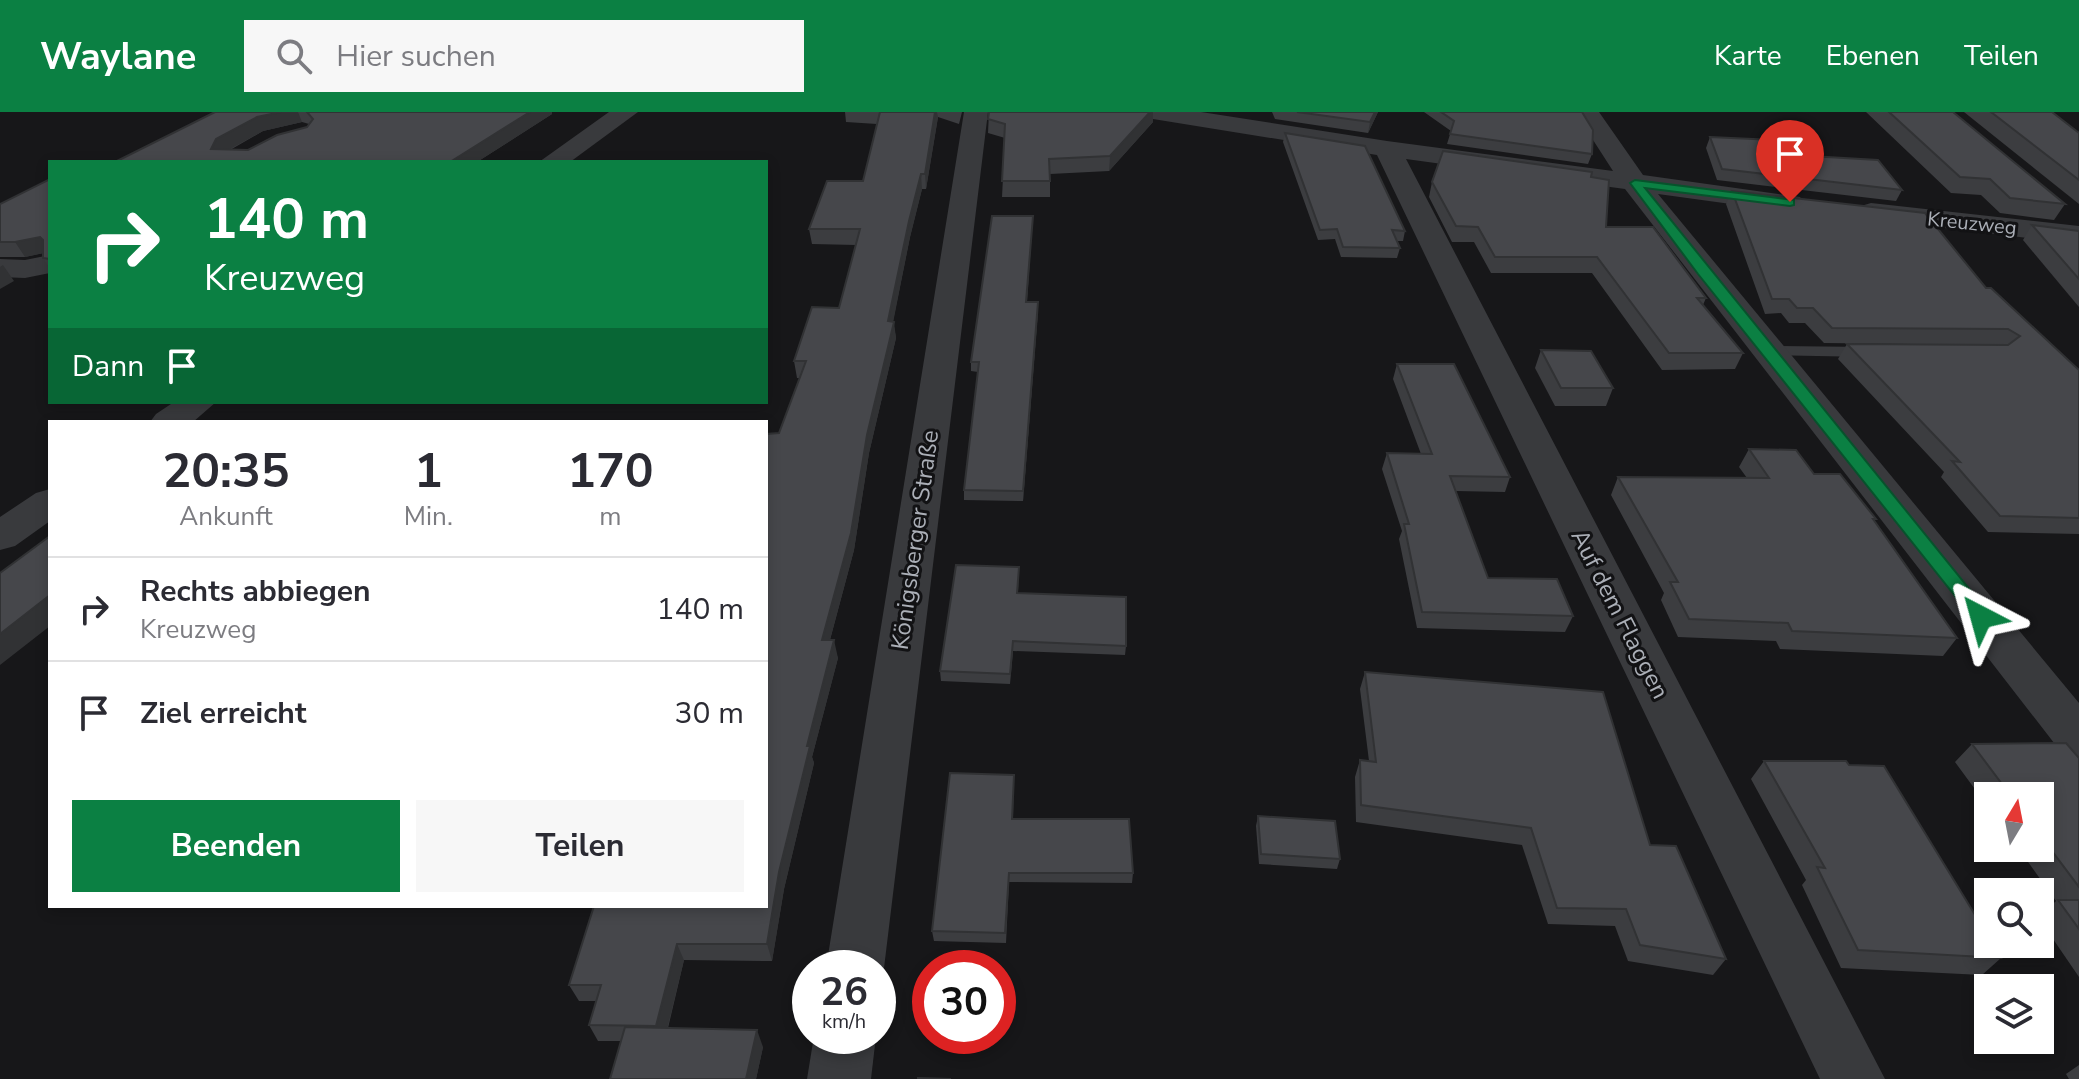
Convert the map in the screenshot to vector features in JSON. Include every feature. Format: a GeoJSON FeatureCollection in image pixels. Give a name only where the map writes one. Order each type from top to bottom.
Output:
{"type":"FeatureCollection","features":[{"type":"Feature","properties":{"kind":"street"},"geometry":{"type":"LineString","coordinates":[[555,160],[626,112]]}},
{"type":"Feature","properties":{"kind":"street","name":"Königsberger Straße"},"geometry":{"type":"LineString","coordinates":[[858,950],[976,112]]}},
{"type":"Feature","properties":{"kind":"street"},"geometry":{"type":"LineString","coordinates":[[1153,112],[1387,149],[1821,206]]}},
{"type":"Feature","properties":{"kind":"street"},"geometry":{"type":"LineString","coordinates":[[1587,112],[1635,183],[1766,351],[2079,738]]}},
{"type":"Feature","properties":{"kind":"street","name":"Auf dem Flaggen"},"geometry":{"type":"LineString","coordinates":[[1387,149],[1853,1079]]}},
{"type":"Feature","properties":{"kind":"street"},"geometry":{"type":"LineString","coordinates":[[2054,202],[2079,222]]}},
{"type":"Feature","properties":{"kind":"street","name":"Kreuzweg"},"geometry":{"type":"LineString","coordinates":[[1851,210],[2079,235]]}},
{"type":"Feature","properties":{"kind":"street"},"geometry":{"type":"LineString","coordinates":[[0,268],[25,269],[48,264]]}},
{"type":"Feature","properties":{"kind":"street"},"geometry":{"type":"LineString","coordinates":[[172,420],[195,404]]}},
{"type":"Feature","properties":{"kind":"street"},"geometry":{"type":"LineString","coordinates":[[0,536],[48,503]]}},
{"type":"Feature","properties":{"kind":"street"},"geometry":{"type":"LineString","coordinates":[[839,1079],[842,1054]]}},
{"type":"Feature","properties":{"kind":"lane"},"geometry":{"type":"LineString","coordinates":[[1766,351],[1881,352]]}},
{"type":"Feature","properties":{"kind":"building"},"geometry":{"type":"Polygon","coordinates":[[[215,112],[281,112],[257,117],[216,139],[211,149],[248,150],[277,135],[307,127],[313,119],[307,112],[530,112],[453,160],[119,160],[215,112]]]}},
{"type":"Feature","properties":{"kind":"building"},"geometry":{"type":"Polygon","coordinates":[[[880,112],[935,112],[925,174],[921,174],[909,221],[888,321],[894,322],[867,435],[851,533],[822,640],[834,640],[779,872],[767,944],[677,944],[656,1026],[589,1025],[601,985],[569,985],[593,908],[768,908],[768,434],[779,433],[806,361],[794,361],[812,307],[839,308],[860,229],[809,229],[827,181],[863,181],[880,112]]]}},
{"type":"Feature","properties":{"kind":"building"},"geometry":{"type":"Polygon","coordinates":[[[989,112],[1150,112],[1110,156],[1049,159],[1050,181],[1002,181],[1005,124],[988,119],[989,112]]]}},
{"type":"Feature","properties":{"kind":"building"},"geometry":{"type":"Polygon","coordinates":[[[1297,112],[1375,112],[1370,122],[1297,112]]]}},
{"type":"Feature","properties":{"kind":"building"},"geometry":{"type":"Polygon","coordinates":[[[1441,112],[1582,112],[1593,130],[1592,154],[1450,134],[1454,121],[1441,112]]]}},
{"type":"Feature","properties":{"kind":"building"},"geometry":{"type":"Polygon","coordinates":[[[1889,112],[1953,112],[2065,204],[2010,198],[1990,179],[1960,177],[1889,112]]]}},
{"type":"Feature","properties":{"kind":"building"},"geometry":{"type":"Polygon","coordinates":[[[1991,112],[2052,112],[2079,133],[2079,180],[1991,112]]]}},
{"type":"Feature","properties":{"kind":"building"},"geometry":{"type":"Polygon","coordinates":[[[1285,133],[1365,146],[1405,231],[1392,230],[1400,248],[1343,247],[1337,229],[1320,230],[1285,133]]]}},
{"type":"Feature","properties":{"kind":"building"},"geometry":{"type":"Polygon","coordinates":[[[1710,137],[1798,141],[1810,156],[1878,160],[1902,190],[1722,169],[1710,137]]]}},
{"type":"Feature","properties":{"kind":"building"},"geometry":{"type":"Polygon","coordinates":[[[1443,151],[1592,172],[1591,177],[1609,180],[1606,227],[1653,227],[1706,298],[1697,298],[1743,353],[1669,353],[1597,257],[1495,257],[1478,227],[1456,226],[1432,182],[1443,151]]]}},
{"type":"Feature","properties":{"kind":"building"},"geometry":{"type":"Polygon","coordinates":[[[48,180],[48,259],[43,258],[43,240],[40,237],[0,242],[0,204],[48,180]]]}},
{"type":"Feature","properties":{"kind":"building"},"geometry":{"type":"Polygon","coordinates":[[[1732,191],[1925,213],[1986,288],[1991,288],[2079,370],[2079,518],[2000,516],[1952,461],[1960,462],[1847,344],[2008,345],[2020,336],[2008,329],[1832,328],[1813,308],[1797,308],[1789,299],[1772,299],[1732,191]]]}},
{"type":"Feature","properties":{"kind":"building"},"geometry":{"type":"Polygon","coordinates":[[[992,216],[1033,216],[1026,302],[1038,302],[1023,491],[964,490],[979,362],[971,362],[992,216]]]}},
{"type":"Feature","properties":{"kind":"building"},"geometry":{"type":"Polygon","coordinates":[[[2032,225],[2079,231],[2079,279],[2032,225]]]}},
{"type":"Feature","properties":{"kind":"building"},"geometry":{"type":"Polygon","coordinates":[[[1541,350],[1591,351],[1613,388],[1561,388],[1541,350]]]}},
{"type":"Feature","properties":{"kind":"building"},"geometry":{"type":"Polygon","coordinates":[[[1397,364],[1454,364],[1510,477],[1450,476],[1488,578],[1557,579],[1573,616],[1422,612],[1404,524],[1409,524],[1387,453],[1432,454],[1397,364]]]}},
{"type":"Feature","properties":{"kind":"building"},"geometry":{"type":"Polygon","coordinates":[[[1749,449],[1796,450],[1814,474],[1840,474],[1876,519],[1873,519],[1957,638],[1792,631],[1788,623],[1689,619],[1670,582],[1678,582],[1618,477],[1769,478],[1749,449]]]}},
{"type":"Feature","properties":{"kind":"building"},"geometry":{"type":"Polygon","coordinates":[[[48,537],[48,597],[0,634],[0,573],[48,537]]]}},
{"type":"Feature","properties":{"kind":"building"},"geometry":{"type":"Polygon","coordinates":[[[956,565],[1019,567],[1017,593],[1126,597],[1126,646],[1013,641],[1010,674],[940,671],[956,565]]]}},
{"type":"Feature","properties":{"kind":"building"},"geometry":{"type":"Polygon","coordinates":[[[1365,672],[1603,692],[1650,845],[1676,846],[1726,959],[1640,945],[1626,909],[1557,908],[1531,828],[1361,805],[1360,760],[1376,762],[1365,672]]]}},
{"type":"Feature","properties":{"kind":"building"},"geometry":{"type":"Polygon","coordinates":[[[2066,743],[2079,758],[2079,887],[2054,854],[2054,782],[2000,782],[1972,744],[2066,743]]]}},
{"type":"Feature","properties":{"kind":"building"},"geometry":{"type":"Polygon","coordinates":[[[1764,761],[1846,761],[1849,765],[1884,766],[1974,913],[1974,956],[1858,950],[1817,867],[1825,868],[1764,761]]]}},
{"type":"Feature","properties":{"kind":"building"},"geometry":{"type":"Polygon","coordinates":[[[950,773],[1014,775],[1012,819],[1129,819],[1133,873],[1009,873],[1005,933],[932,931],[950,773]]]}},
{"type":"Feature","properties":{"kind":"building"},"geometry":{"type":"Polygon","coordinates":[[[1258,816],[1335,821],[1340,859],[1261,854],[1258,816]]]}},
{"type":"Feature","properties":{"kind":"building"},"geometry":{"type":"Polygon","coordinates":[[[2058,900],[2079,900],[2079,929],[2058,900]]]}},
{"type":"Feature","properties":{"kind":"building"},"geometry":{"type":"Polygon","coordinates":[[[625,1027],[757,1030],[746,1079],[610,1079],[625,1027]]]}},
{"type":"Feature","properties":{"kind":"route"},"geometry":{"type":"LineString","coordinates":[[1790,202],[1635,183],[1981,617]]}}]}
